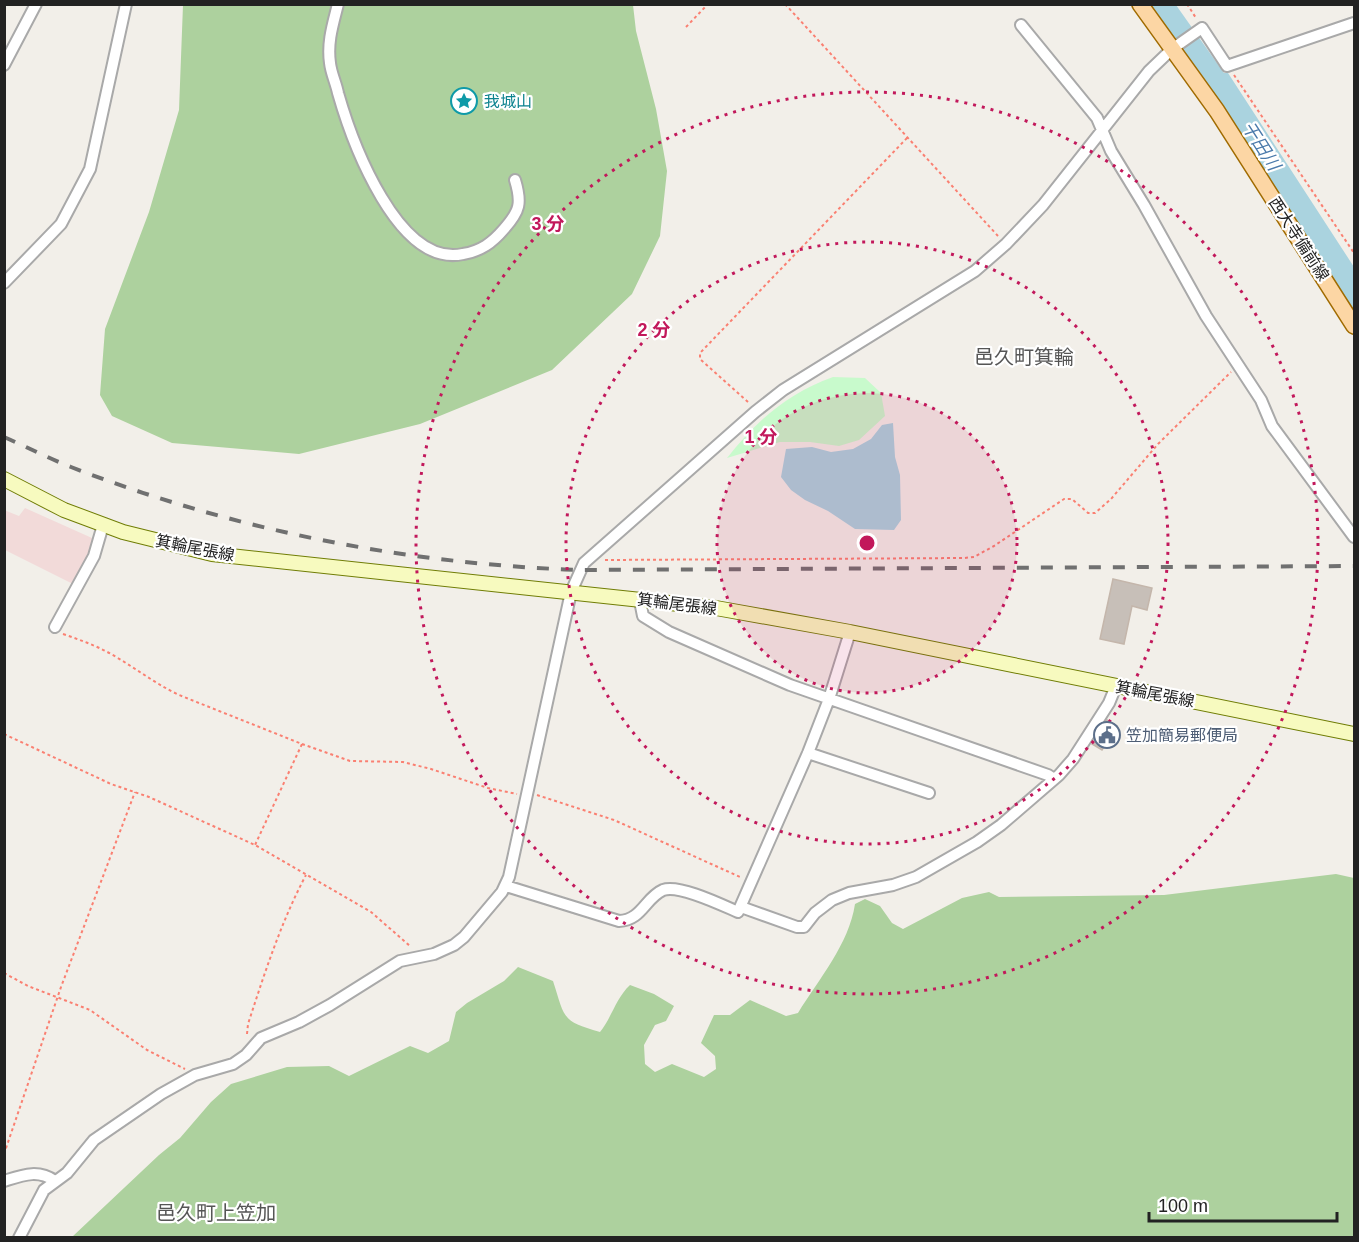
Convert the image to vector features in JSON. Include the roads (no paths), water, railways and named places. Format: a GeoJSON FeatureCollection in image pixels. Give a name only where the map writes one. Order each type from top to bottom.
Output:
{"type":"FeatureCollection","features":[{"type":"Feature","properties":{"kind":"main road","name":"西大寺備前線"},"geometry":{"type":"LineString","coordinates":[[1140,4],[1174,48],[1217,111],[1354,326]]}},
{"type":"Feature","properties":{"kind":"main road","name":"箕輪尾張線"},"geometry":{"type":"LineString","coordinates":[[4,479],[64,510],[103,525],[213,554],[727,610],[850,632],[1354,734]]}},
{"type":"Feature","properties":{"kind":"street"},"geometry":{"type":"LineString","coordinates":[[4,65],[36,4]]}},
{"type":"Feature","properties":{"kind":"street"},"geometry":{"type":"LineString","coordinates":[[4,284],[61,224],[90,168],[126,4]]}},
{"type":"Feature","properties":{"kind":"street"},"geometry":{"type":"LineString","coordinates":[[338,4],[330,33],[330,63],[347,123],[363,165],[392,214],[417,240],[432,250],[451,257],[479,251],[496,238],[517,214],[520,196],[515,180]]}},
{"type":"Feature","properties":{"kind":"street"},"geometry":{"type":"LineString","coordinates":[[20,1238],[44,1190],[67,1173],[94,1140],[161,1094],[195,1075],[233,1064],[246,1055],[261,1038],[299,1022],[330,1005],[400,961],[434,954],[454,945],[464,937],[506,886],[571,592],[584,562],[783,390],[975,271],[1006,244],[1043,206],[1149,72],[1174,48],[1200,29],[1227,66],[1354,23]]}},
{"type":"Feature","properties":{"kind":"street"},"geometry":{"type":"LineString","coordinates":[[1021,25],[1097,118],[1112,151],[1206,316],[1261,400],[1272,426],[1354,537]]}},
{"type":"Feature","properties":{"kind":"street"},"geometry":{"type":"LineString","coordinates":[[55,627],[94,556],[103,525]]}},
{"type":"Feature","properties":{"kind":"street"},"geometry":{"type":"LineString","coordinates":[[643,600],[641,606],[643,616],[669,632],[829,699],[1054,779]]}},
{"type":"Feature","properties":{"kind":"street"},"geometry":{"type":"LineString","coordinates":[[506,886],[619,921],[627,921],[636,916],[663,890],[675,889],[697,895],[738,912],[808,753],[829,699],[850,632]]}},
{"type":"Feature","properties":{"kind":"street"},"geometry":{"type":"LineString","coordinates":[[741,907],[797,927],[804,927],[832,900],[849,893],[893,885],[916,877],[977,842],[1001,825],[1054,779],[1073,759],[1109,703],[1116,686]]}},
{"type":"Feature","properties":{"kind":"street"},"geometry":{"type":"LineString","coordinates":[[808,753],[929,793]]}},
{"type":"Feature","properties":{"kind":"street"},"geometry":{"type":"LineString","coordinates":[[4,1181],[34,1173],[47,1175],[55,1181]]}},
{"type":"Feature","properties":{"kind":"water","name":"干田川"},"geometry":{"type":"Polygon","coordinates":[[[1150,5],[1176,5],[1224,73],[1228,73],[1354,267],[1354,314],[1150,5]]]}},
{"type":"Feature","properties":{"kind":"water"},"geometry":{"type":"Polygon","coordinates":[[[893,423],[895,457],[900,475],[901,520],[894,530],[855,529],[828,511],[805,500],[791,490],[781,477],[786,449],[812,447],[831,452],[853,449],[871,439],[882,425],[893,423]]]}},
{"type":"Feature","properties":{"kind":"railway"},"geometry":{"type":"LineString","coordinates":[[4,437],[71,467],[194,509],[321,540],[450,560],[580,570],[1354,566]]}},
{"type":"Feature","properties":{"kind":"place","name":"我城山"},"geometry":{"type":"Point","coordinates":[464,101]}},
{"type":"Feature","properties":{"kind":"place","name":"笠加簡易郵便局"},"geometry":{"type":"Point","coordinates":[1107,735]}},
{"type":"Feature","properties":{"kind":"district","name":"邑久町箕輪"},"geometry":{"type":"Point","coordinates":[1024,357]}},
{"type":"Feature","properties":{"kind":"district","name":"邑久町上笠加"},"geometry":{"type":"Point","coordinates":[216,1213]}}]}
